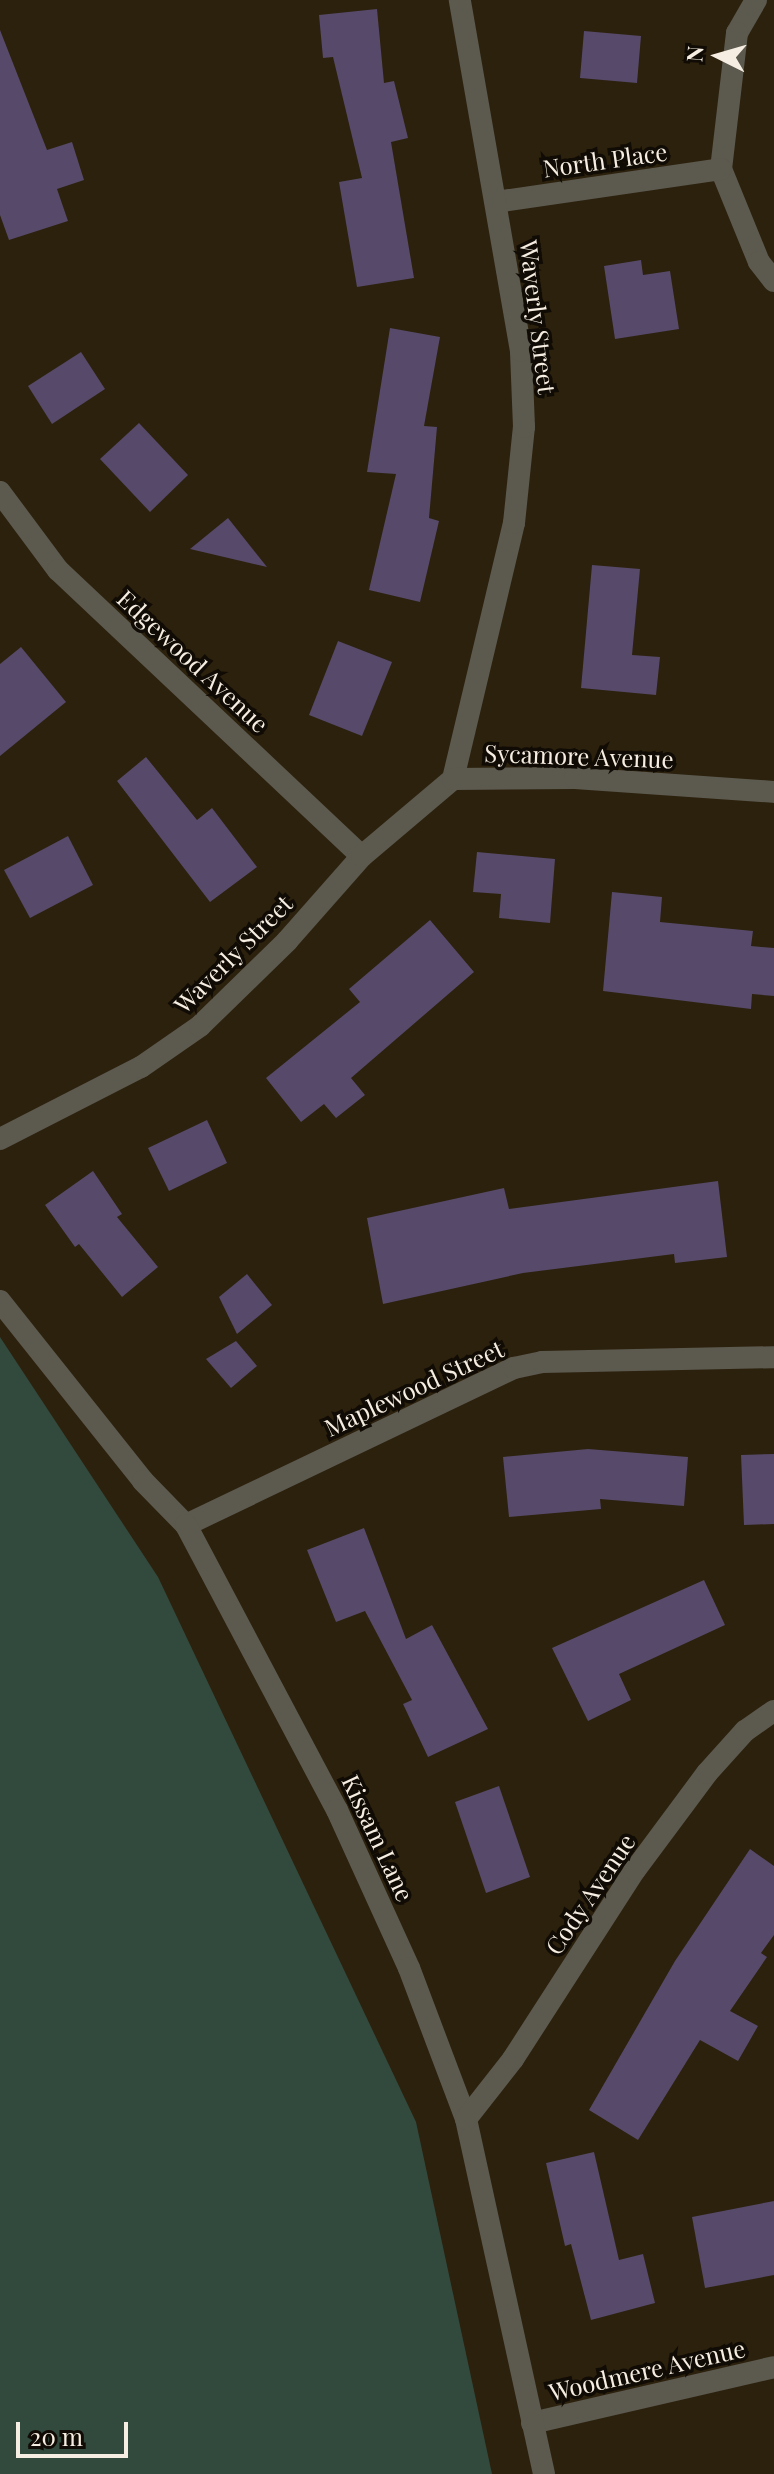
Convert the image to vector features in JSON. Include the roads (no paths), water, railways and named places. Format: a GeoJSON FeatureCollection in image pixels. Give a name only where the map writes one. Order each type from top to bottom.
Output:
{"type":"FeatureCollection","features":[{"type":"Feature","properties":{"kind":"street","name":"Waverly Street"},"geometry":{"type":"LineString","coordinates":[[453,779],[514,523],[524,427],[521,351],[460,0]]}},
{"type":"Feature","properties":{"kind":"street"},"geometry":{"type":"LineString","coordinates":[[756,0],[737,33],[721,169],[759,262],[774,281]]}},
{"type":"Feature","properties":{"kind":"street","name":"North Place"},"geometry":{"type":"LineString","coordinates":[[496,202],[721,169]]}},
{"type":"Feature","properties":{"kind":"street","name":"Edgewood Avenue"},"geometry":{"type":"LineString","coordinates":[[0,492],[58,570],[362,856]]}},
{"type":"Feature","properties":{"kind":"street","name":"Sycamore Avenue"},"geometry":{"type":"LineString","coordinates":[[362,856],[453,779],[575,778],[774,792]]}},
{"type":"Feature","properties":{"kind":"street","name":"Waverly Street"},"geometry":{"type":"LineString","coordinates":[[0,1139],[141,1067],[200,1026],[287,941],[362,856]]}},
{"type":"Feature","properties":{"kind":"street","name":"Kissam Lane"},"geometry":{"type":"LineString","coordinates":[[0,1301],[143,1481],[186,1525],[337,1810],[409,1968],[466,2119],[544,2474]]}},
{"type":"Feature","properties":{"kind":"street","name":"Maplewood Street"},"geometry":{"type":"LineString","coordinates":[[186,1525],[514,1368],[542,1362],[774,1357]]}},
{"type":"Feature","properties":{"kind":"street","name":"Cody Avenue"},"geometry":{"type":"LineString","coordinates":[[466,2119],[513,2059],[635,1870],[707,1773],[745,1731],[774,1711]]}},
{"type":"Feature","properties":{"kind":"street","name":"Woodmere Avenue"},"geometry":{"type":"LineString","coordinates":[[532,2423],[774,2367]]}}]}
